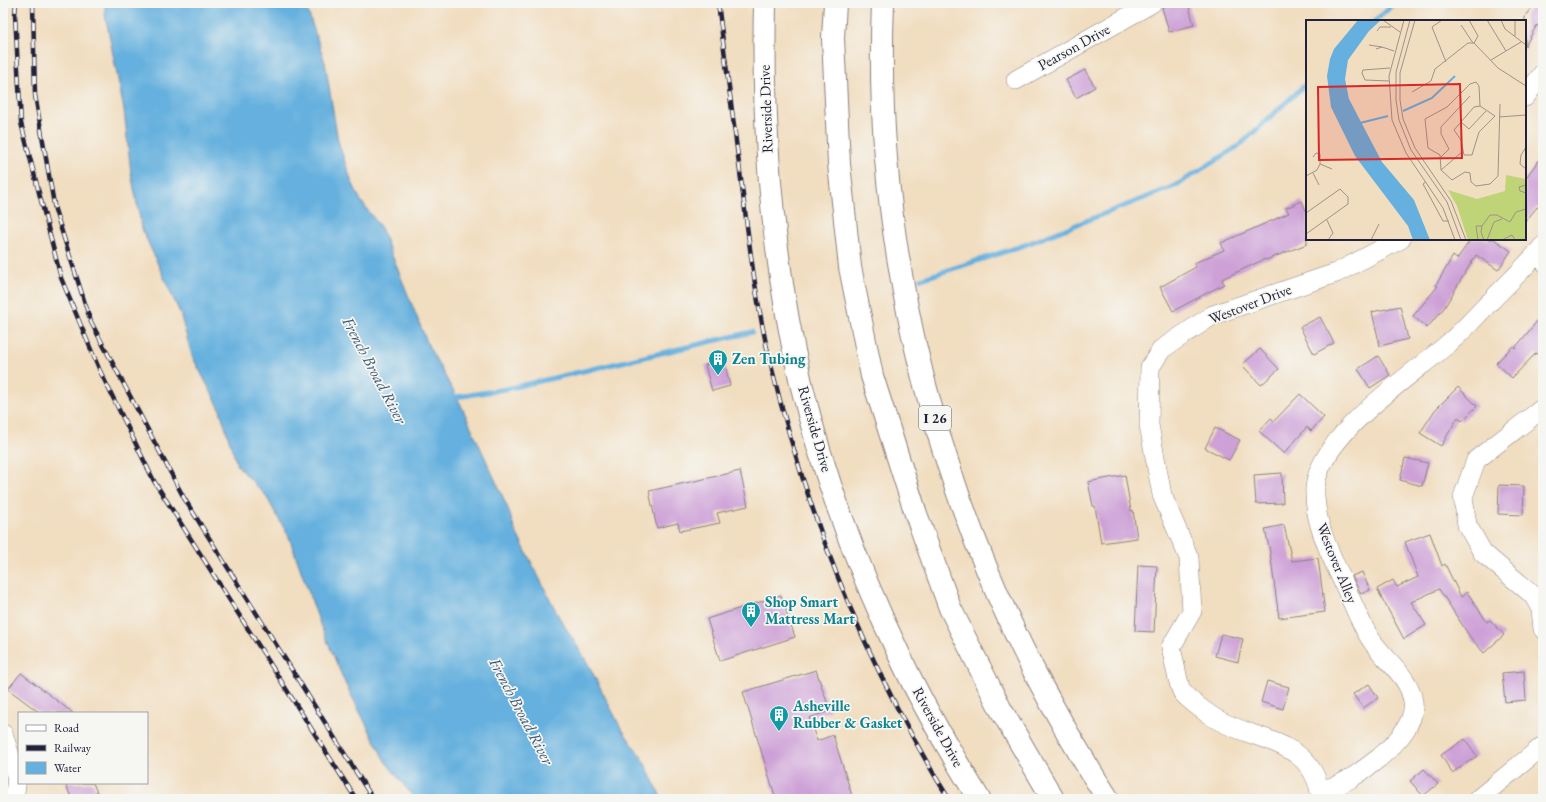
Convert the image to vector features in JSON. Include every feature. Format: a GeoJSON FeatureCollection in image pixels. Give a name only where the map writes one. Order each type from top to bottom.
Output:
{"type":"FeatureCollection","features":[{"type":"Feature","properties":{"kind":"main road","name":"Riverside Drive"},"geometry":{"type":"LineString","coordinates":[[765,3],[764,65],[768,175],[786,299],[802,383],[846,529],[872,593],[903,664],[942,736],[979,799]]}},
{"type":"Feature","properties":{"kind":"main road"},"geometry":{"type":"LineString","coordinates":[[835,3],[833,38],[839,164],[850,267],[872,376],[916,514],[950,608],[1000,708],[1053,799]]}},
{"type":"Feature","properties":{"kind":"main road","name":"I 26"},"geometry":{"type":"LineString","coordinates":[[882,3],[881,47],[887,165],[899,263],[920,370],[960,501],[995,590],[1043,688],[1108,799]]}},
{"type":"Feature","properties":{"kind":"street","name":"Pearson Drive"},"geometry":{"type":"LineString","coordinates":[[1016,80],[1152,3]]}},
{"type":"Feature","properties":{"kind":"street"},"geometry":{"type":"LineString","coordinates":[[1526,96],[1543,73]]}},
{"type":"Feature","properties":{"kind":"street","name":"Westover Drive"},"geometry":{"type":"LineString","coordinates":[[1321,795],[1312,770],[1297,754],[1281,744],[1219,721],[1182,693],[1171,647],[1192,611],[1189,558],[1162,495],[1149,425],[1150,368],[1162,349],[1213,315],[1336,273],[1399,240]]}},
{"type":"Feature","properties":{"kind":"street","name":"Westover Alley"},"geometry":{"type":"LineString","coordinates":[[1321,795],[1344,782],[1382,755],[1399,737],[1410,722],[1414,703],[1410,690],[1402,676],[1371,640],[1326,543],[1317,508],[1315,492],[1317,478],[1331,450],[1348,428],[1372,406],[1450,342],[1540,257]]}},
{"type":"Feature","properties":{"kind":"street"},"geometry":{"type":"LineString","coordinates":[[1542,411],[1476,460],[1462,497],[1467,525],[1483,553],[1533,595],[1541,608],[1543,629]]}},
{"type":"Feature","properties":{"kind":"street"},"geometry":{"type":"LineString","coordinates":[[3,734],[17,778],[14,799]]}},
{"type":"Feature","properties":{"kind":"street"},"geometry":{"type":"LineString","coordinates":[[1478,799],[1543,746]]}},
{"type":"Feature","properties":{"kind":"water","name":"French Broad River"},"geometry":{"type":"Polygon","coordinates":[[[105,3],[305,3],[325,62],[338,141],[351,180],[361,201],[381,228],[429,347],[460,403],[507,506],[515,530],[559,617],[587,662],[621,728],[642,758],[662,799],[415,799],[385,761],[345,683],[320,624],[289,537],[266,496],[237,465],[219,407],[192,356],[180,313],[142,229],[131,173],[124,110],[105,14],[105,3]]]}},
{"type":"Feature","properties":{"kind":"building"},"geometry":{"type":"Polygon","coordinates":[[[1175,3],[1188,3],[1194,25],[1169,32],[1162,7],[1175,3]]]}},
{"type":"Feature","properties":{"kind":"building"},"geometry":{"type":"Polygon","coordinates":[[[1535,3],[1543,3],[1543,30],[1537,25],[1526,44],[1526,20],[1525,16],[1535,3]]]}},
{"type":"Feature","properties":{"kind":"building"},"geometry":{"type":"Polygon","coordinates":[[[1085,70],[1095,87],[1076,98],[1066,80],[1085,70]]]}},
{"type":"Feature","properties":{"kind":"building"},"geometry":{"type":"Polygon","coordinates":[[[1543,154],[1543,211],[1537,207],[1526,221],[1526,178],[1543,154]]]}},
{"type":"Feature","properties":{"kind":"building"},"geometry":{"type":"Polygon","coordinates":[[[1302,201],[1306,211],[1307,244],[1266,260],[1265,259],[1222,279],[1224,284],[1173,311],[1160,287],[1196,267],[1194,263],[1224,250],[1221,243],[1289,213],[1286,208],[1302,201]]]}},
{"type":"Feature","properties":{"kind":"building"},"geometry":{"type":"Polygon","coordinates":[[[1470,240],[1495,240],[1511,251],[1498,270],[1476,255],[1444,308],[1427,328],[1413,316],[1438,286],[1436,285],[1453,256],[1457,259],[1470,240]]]}},
{"type":"Feature","properties":{"kind":"building"},"geometry":{"type":"Polygon","coordinates":[[[1400,306],[1408,339],[1380,346],[1372,312],[1400,306]]]}},
{"type":"Feature","properties":{"kind":"building"},"geometry":{"type":"Polygon","coordinates":[[[1543,314],[1543,359],[1536,353],[1512,378],[1496,363],[1513,346],[1515,348],[1543,314]]]}},
{"type":"Feature","properties":{"kind":"building"},"geometry":{"type":"Polygon","coordinates":[[[1320,317],[1334,343],[1314,354],[1300,327],[1320,317]]]}},
{"type":"Feature","properties":{"kind":"building"},"geometry":{"type":"Polygon","coordinates":[[[1260,349],[1279,369],[1261,385],[1242,365],[1260,349]]]}},
{"type":"Feature","properties":{"kind":"building"},"geometry":{"type":"Polygon","coordinates":[[[1378,356],[1390,375],[1370,388],[1358,369],[1378,356]]]}},
{"type":"Feature","properties":{"kind":"building","name":"Zen Tubing"},"geometry":{"type":"Polygon","coordinates":[[[724,360],[730,386],[712,391],[705,365],[724,360]]]}},
{"type":"Feature","properties":{"kind":"building"},"geometry":{"type":"Polygon","coordinates":[[[1458,387],[1477,406],[1462,421],[1458,417],[1441,446],[1420,433],[1435,410],[1458,387]]]}},
{"type":"Feature","properties":{"kind":"building"},"geometry":{"type":"Polygon","coordinates":[[[1300,394],[1324,417],[1311,431],[1307,427],[1284,454],[1259,431],[1271,418],[1274,421],[1300,394]]]}},
{"type":"Feature","properties":{"kind":"building"},"geometry":{"type":"Polygon","coordinates":[[[1215,428],[1240,440],[1229,460],[1205,448],[1215,428]]]}},
{"type":"Feature","properties":{"kind":"building"},"geometry":{"type":"Polygon","coordinates":[[[1405,458],[1428,463],[1422,486],[1400,480],[1405,458]]]}},
{"type":"Feature","properties":{"kind":"building"},"geometry":{"type":"Polygon","coordinates":[[[740,471],[748,506],[717,513],[720,523],[680,531],[678,523],[657,528],[649,491],[740,471]]]}},
{"type":"Feature","properties":{"kind":"building"},"geometry":{"type":"Polygon","coordinates":[[[1282,473],[1283,503],[1256,504],[1254,475],[1282,473]]]}},
{"type":"Feature","properties":{"kind":"building"},"geometry":{"type":"Polygon","coordinates":[[[1125,475],[1131,511],[1133,510],[1137,538],[1101,543],[1095,506],[1093,506],[1088,482],[1125,475]]]}},
{"type":"Feature","properties":{"kind":"building"},"geometry":{"type":"Polygon","coordinates":[[[1499,485],[1524,486],[1523,515],[1498,514],[1499,485]]]}},
{"type":"Feature","properties":{"kind":"building"},"geometry":{"type":"Polygon","coordinates":[[[1284,525],[1292,561],[1318,558],[1325,612],[1279,618],[1270,552],[1265,529],[1284,525]]]}},
{"type":"Feature","properties":{"kind":"building"},"geometry":{"type":"Polygon","coordinates":[[[1430,533],[1442,566],[1445,564],[1461,597],[1467,592],[1487,622],[1490,620],[1504,635],[1484,653],[1470,637],[1439,589],[1411,602],[1426,625],[1404,639],[1377,589],[1393,580],[1397,587],[1418,577],[1405,542],[1430,533]]]}},
{"type":"Feature","properties":{"kind":"building"},"geometry":{"type":"Polygon","coordinates":[[[1138,565],[1157,566],[1154,632],[1135,631],[1138,565]]]}},
{"type":"Feature","properties":{"kind":"building"},"geometry":{"type":"Polygon","coordinates":[[[1362,572],[1370,590],[1361,594],[1352,576],[1362,572]]]}},
{"type":"Feature","properties":{"kind":"building","name":"Shop Smart Mattress Mart"},"geometry":{"type":"Polygon","coordinates":[[[781,595],[795,637],[720,661],[707,619],[781,595]]]}},
{"type":"Feature","properties":{"kind":"building"},"geometry":{"type":"Polygon","coordinates":[[[1221,634],[1243,639],[1238,662],[1215,656],[1221,634]]]}},
{"type":"Feature","properties":{"kind":"building","name":"Asheville Rubber & Gasket"},"geometry":{"type":"Polygon","coordinates":[[[816,670],[830,711],[809,718],[817,741],[833,735],[853,799],[776,799],[743,692],[816,670]]]}},
{"type":"Feature","properties":{"kind":"building"},"geometry":{"type":"Polygon","coordinates":[[[1524,671],[1526,700],[1505,702],[1502,673],[1524,671]]]}},
{"type":"Feature","properties":{"kind":"building"},"geometry":{"type":"Polygon","coordinates":[[[21,673],[72,712],[39,712],[8,689],[21,673]]]}},
{"type":"Feature","properties":{"kind":"building"},"geometry":{"type":"Polygon","coordinates":[[[1267,681],[1289,687],[1283,709],[1261,702],[1267,681]]]}},
{"type":"Feature","properties":{"kind":"building"},"geometry":{"type":"Polygon","coordinates":[[[1369,684],[1378,698],[1363,708],[1353,694],[1369,684]]]}},
{"type":"Feature","properties":{"kind":"building"},"geometry":{"type":"Polygon","coordinates":[[[1465,739],[1477,756],[1452,773],[1441,755],[1465,739]]]}},
{"type":"Feature","properties":{"kind":"building"},"geometry":{"type":"Polygon","coordinates":[[[1424,769],[1438,784],[1423,796],[1410,781],[1424,769]]]}},
{"type":"Feature","properties":{"kind":"building"},"geometry":{"type":"Polygon","coordinates":[[[65,784],[93,784],[100,799],[72,799],[65,784]]]}},
{"type":"Feature","properties":{"kind":"waterway"},"geometry":{"type":"LineString","coordinates":[[1376,20],[1395,3]]}},
{"type":"Feature","properties":{"kind":"waterway"},"geometry":{"type":"LineString","coordinates":[[921,279],[1022,246],[1175,186],[1240,145],[1306,84]]}},
{"type":"Feature","properties":{"kind":"waterway"},"geometry":{"type":"LineString","coordinates":[[450,398],[506,389],[752,332]]}},
{"type":"Feature","properties":{"kind":"railway"},"geometry":{"type":"LineString","coordinates":[[16,3],[15,15],[21,123],[61,278],[100,371],[154,481],[356,799]]}},
{"type":"Feature","properties":{"kind":"railway"},"geometry":{"type":"LineString","coordinates":[[33,3],[35,95],[55,210],[91,322],[184,498],[373,799]]}},
{"type":"Feature","properties":{"kind":"railway"},"geometry":{"type":"LineString","coordinates":[[718,3],[748,237],[758,299],[765,341],[785,418],[821,532],[865,642],[919,748],[949,799]]}},
{"type":"Feature","properties":{"kind":"place","name":"Zen Tubing"},"geometry":{"type":"Point","coordinates":[718,376]}},
{"type":"Feature","properties":{"kind":"place","name":"Shop Smart Mattress Mart"},"geometry":{"type":"Point","coordinates":[751,628]}},
{"type":"Feature","properties":{"kind":"place","name":"Asheville Rubber & Gasket"},"geometry":{"type":"Point","coordinates":[779,732]}}]}
